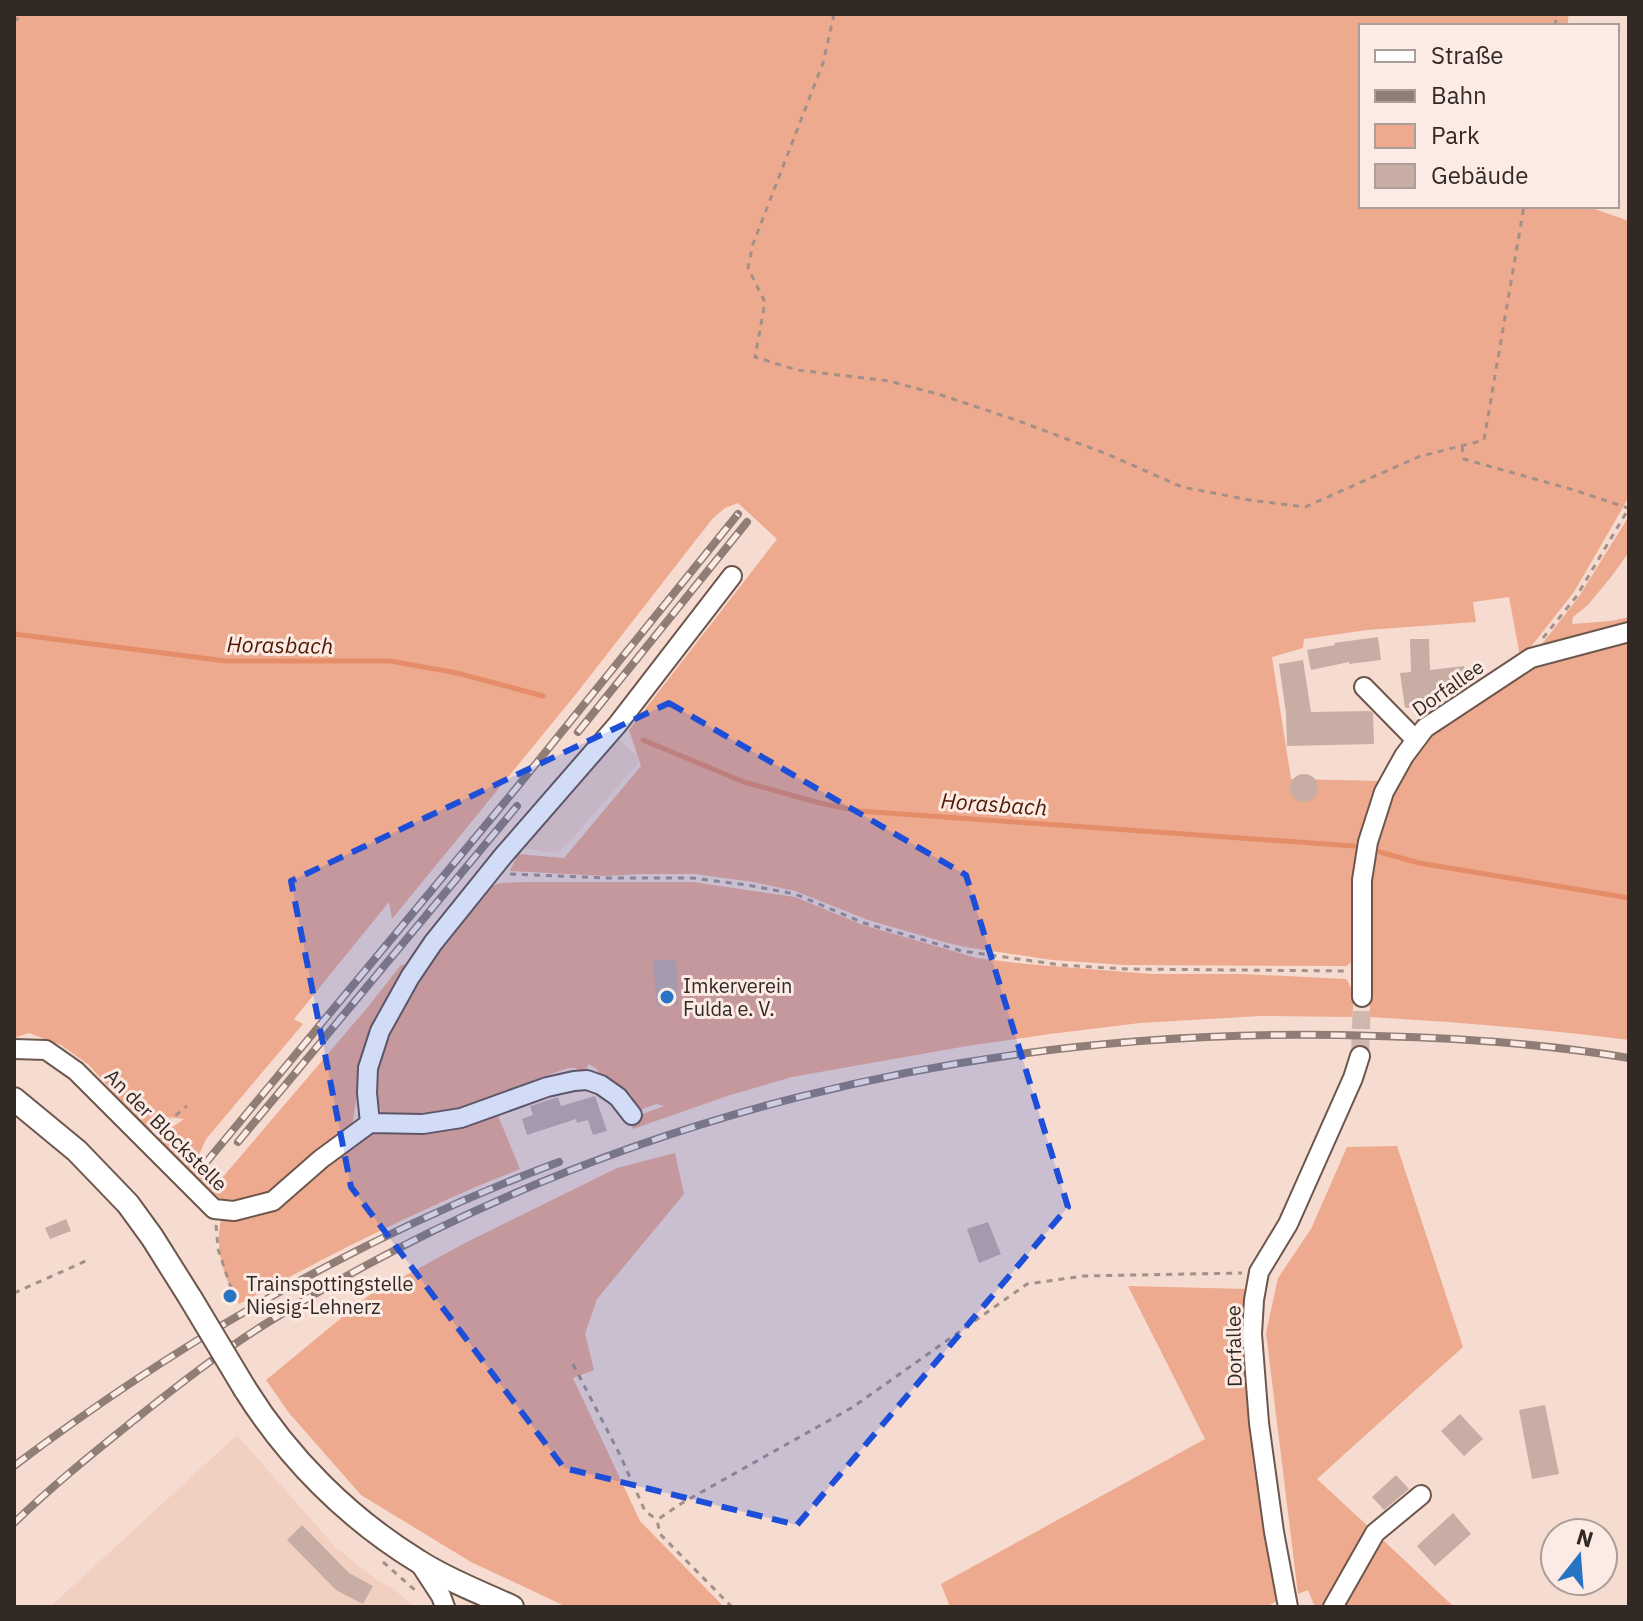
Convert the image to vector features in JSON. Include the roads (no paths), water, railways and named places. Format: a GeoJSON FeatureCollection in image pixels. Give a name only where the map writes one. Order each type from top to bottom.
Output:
{"type":"FeatureCollection","features":[{"type":"Feature","properties":{"kind":"main road"},"geometry":{"type":"LineString","coordinates":[[14,1099],[77,1151],[128,1204],[152,1237],[245,1389],[278,1436],[318,1481],[365,1524],[418,1562],[502,1605]]}},
{"type":"Feature","properties":{"kind":"street"},"geometry":{"type":"LineString","coordinates":[[632,1115],[618,1097],[587,1080],[547,1087],[461,1118],[423,1124],[370,1123],[368,1068],[380,1031],[433,943],[503,856],[617,725],[732,576]]}},
{"type":"Feature","properties":{"kind":"street","name":"Dorfallee"},"geometry":{"type":"LineString","coordinates":[[1362,997],[1362,880],[1368,842],[1384,792],[1404,756],[1425,728],[1531,658],[1629,632]]}},
{"type":"Feature","properties":{"kind":"street"},"geometry":{"type":"LineString","coordinates":[[1364,687],[1416,740]]}},
{"type":"Feature","properties":{"kind":"street","name":"An der Blockstelle"},"geometry":{"type":"LineString","coordinates":[[14,1049],[46,1050],[76,1071],[214,1209],[234,1211],[273,1201],[321,1159],[370,1123]]}},
{"type":"Feature","properties":{"kind":"street","name":"Dorfallee"},"geometry":{"type":"LineString","coordinates":[[1288,1607],[1259,1423],[1252,1334],[1254,1300],[1259,1272],[1288,1224],[1360,1056]]}},
{"type":"Feature","properties":{"kind":"street"},"geometry":{"type":"LineString","coordinates":[[1333,1607],[1375,1533],[1421,1495]]}},
{"type":"Feature","properties":{"kind":"street"},"geometry":{"type":"LineString","coordinates":[[418,1562],[445,1607]]}},
{"type":"Feature","properties":{"kind":"waterway","name":"Horasbach"},"geometry":{"type":"LineString","coordinates":[[14,634],[226,661],[390,661],[457,673],[543,696]]}},
{"type":"Feature","properties":{"kind":"waterway","name":"Horasbach"},"geometry":{"type":"LineString","coordinates":[[643,740],[744,782],[859,811],[1354,846]]}},
{"type":"Feature","properties":{"kind":"waterway","name":"Horasbach"},"geometry":{"type":"LineString","coordinates":[[1380,852],[1419,863],[1629,898]]}},
{"type":"Feature","properties":{"kind":"tunnel"},"geometry":{"type":"LineString","coordinates":[[1360,1056],[1362,997]]}},
{"type":"Feature","properties":{"kind":"railway"},"geometry":{"type":"LineString","coordinates":[[204,1165],[518,786],[738,514]]}},
{"type":"Feature","properties":{"kind":"railway"},"geometry":{"type":"LineString","coordinates":[[578,732],[747,522]]}},
{"type":"Feature","properties":{"kind":"railway"},"geometry":{"type":"LineString","coordinates":[[238,1142],[517,806]]}},
{"type":"Feature","properties":{"kind":"railway"},"geometry":{"type":"LineString","coordinates":[[14,1523],[165,1395],[267,1323],[394,1250],[526,1189],[661,1137],[800,1097],[942,1066],[1085,1046],[1231,1036],[1377,1036],[1535,1045],[1629,1058]]}},
{"type":"Feature","properties":{"kind":"railway"},"geometry":{"type":"LineString","coordinates":[[14,1466],[142,1376],[276,1294],[415,1223],[559,1162]]}},
{"type":"Feature","properties":{"kind":"place","name":"Imkerverein Fulda e. V."},"geometry":{"type":"Point","coordinates":[667,997]}},
{"type":"Feature","properties":{"kind":"place","name":"Trainspottingstelle Niesig-Lehnerz"},"geometry":{"type":"Point","coordinates":[230,1296]}}]}
